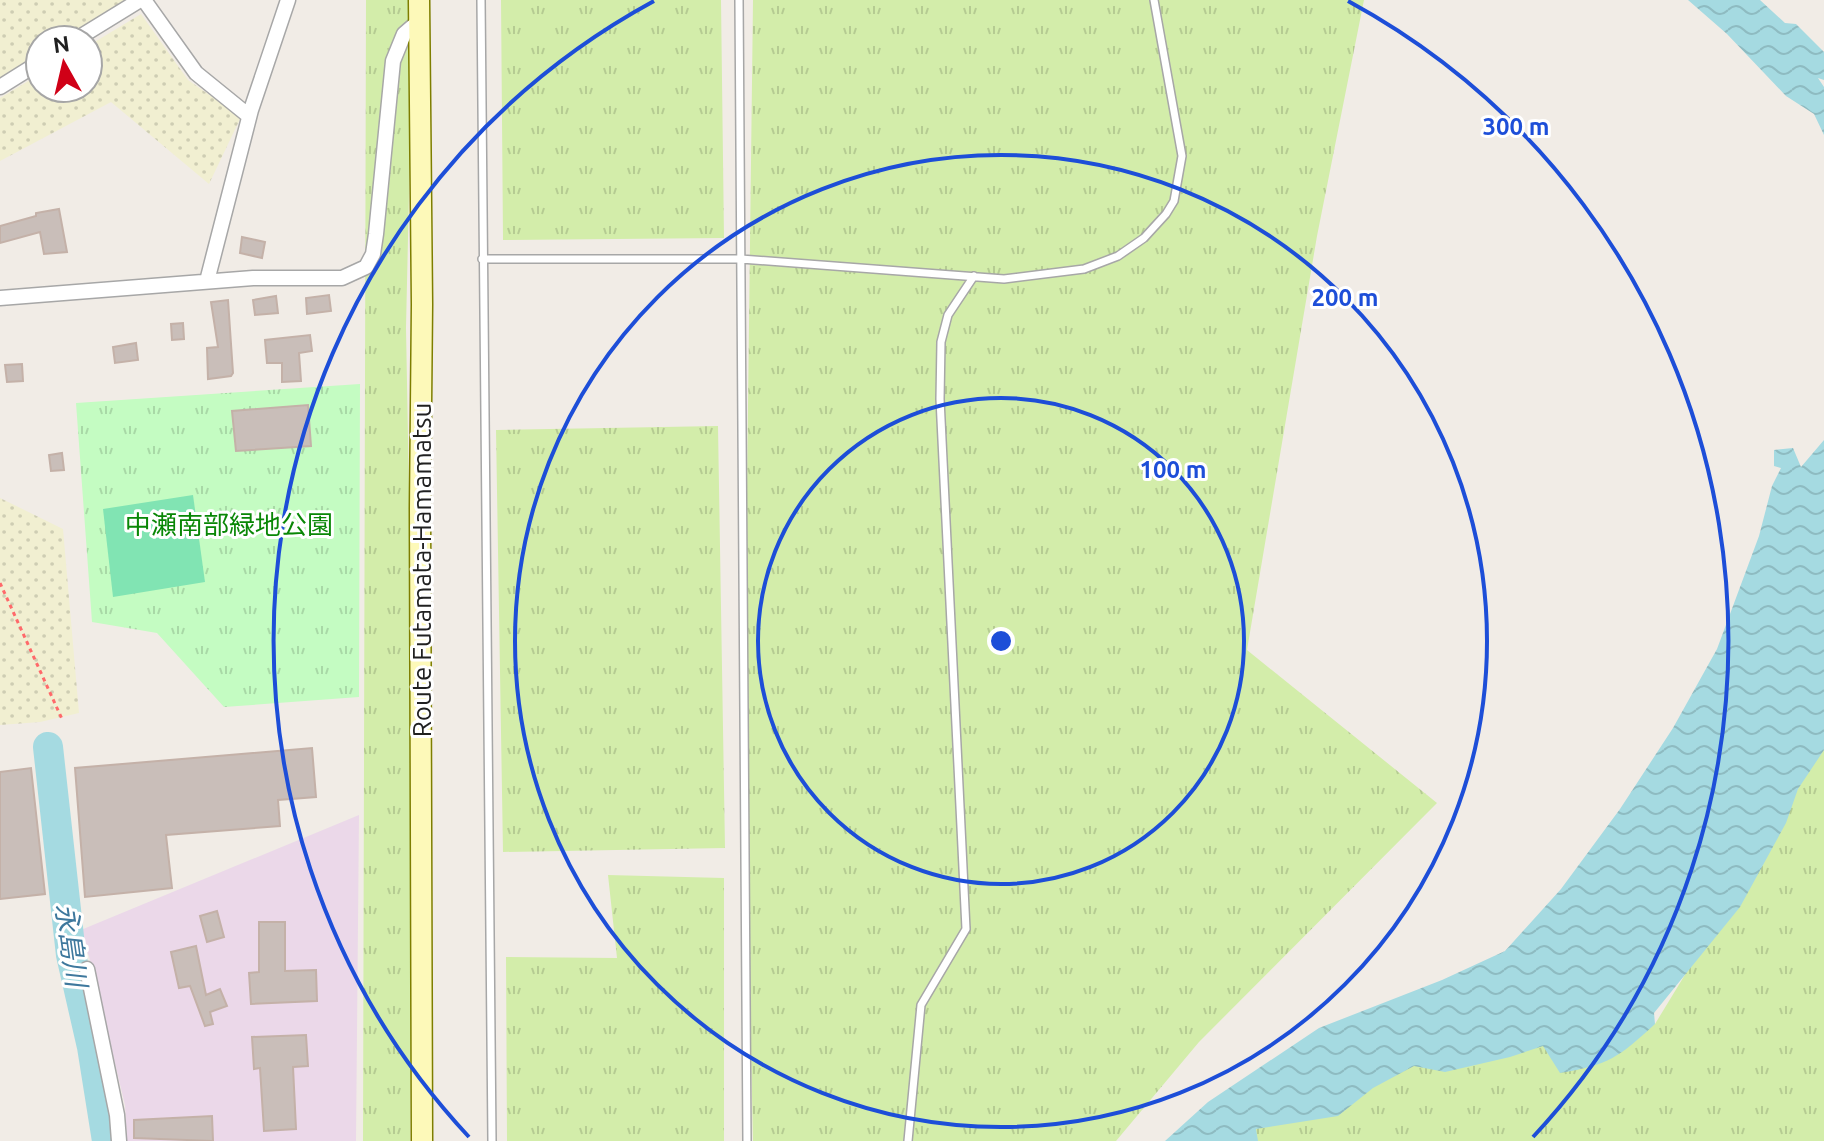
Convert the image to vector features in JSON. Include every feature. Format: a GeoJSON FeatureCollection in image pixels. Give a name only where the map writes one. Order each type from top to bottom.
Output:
{"type":"FeatureCollection","features":[{"type":"Feature","properties":{"kind":"main road","name":"Route Futamata-Hamamatsu"},"geometry":{"type":"LineString","coordinates":[[419,0],[422,1141]]}},
{"type":"Feature","properties":{"kind":"street"},"geometry":{"type":"LineString","coordinates":[[102,24],[142,0],[196,73],[249,116]]}},
{"type":"Feature","properties":{"kind":"street"},"geometry":{"type":"LineString","coordinates":[[207,281],[249,116],[288,0]]}},
{"type":"Feature","properties":{"kind":"street"},"geometry":{"type":"LineString","coordinates":[[0,298],[207,281],[342,278],[366,267],[373,254],[376,234],[393,61],[404,34],[419,21]]}},
{"type":"Feature","properties":{"kind":"street"},"geometry":{"type":"LineString","coordinates":[[0,87],[24,72]]}},
{"type":"Feature","properties":{"kind":"street"},"geometry":{"type":"LineString","coordinates":[[87,969],[117,1115],[119,1141]]}},
{"type":"Feature","properties":{"kind":"lane"},"geometry":{"type":"LineString","coordinates":[[481,0],[492,1141]]}},
{"type":"Feature","properties":{"kind":"lane"},"geometry":{"type":"LineString","coordinates":[[739,0],[747,1141]]}},
{"type":"Feature","properties":{"kind":"lane"},"geometry":{"type":"LineString","coordinates":[[482,259],[741,259],[1004,279],[1084,269],[1118,256],[1144,238],[1166,214],[1174,201],[1182,156],[1154,0]]}},
{"type":"Feature","properties":{"kind":"lane"},"geometry":{"type":"LineString","coordinates":[[908,1141],[921,1005],[966,929],[940,399],[941,342],[948,315],[974,276]]}},
{"type":"Feature","properties":{"kind":"path"},"geometry":{"type":"LineString","coordinates":[[0,583],[62,719]]}},
{"type":"Feature","properties":{"kind":"shaded area"},"geometry":{"type":"Polygon","coordinates":[[[0,0],[125,0],[87,24],[24,24],[24,63],[0,78],[0,0]]]}},
{"type":"Feature","properties":{"kind":"shaded area"},"geometry":{"type":"Polygon","coordinates":[[[141,14],[188,80],[241,117],[209,184],[111,102],[0,161],[0,98],[24,84],[24,104],[104,104],[104,36],[141,14]]]}},
{"type":"Feature","properties":{"kind":"shaded area"},"geometry":{"type":"Polygon","coordinates":[[[0,498],[63,529],[79,713],[40,722],[0,725],[0,498]]]}},
{"type":"Feature","properties":{"kind":"shaded area"},"geometry":{"type":"Polygon","coordinates":[[[359,815],[356,1141],[127,1141],[125,1105],[89,956],[76,932],[359,815]]]}},
{"type":"Feature","properties":{"kind":"green space"},"geometry":{"type":"Polygon","coordinates":[[[366,0],[410,0],[412,59],[406,328],[414,762],[410,1141],[363,1141],[366,0]]]}},
{"type":"Feature","properties":{"kind":"green space"},"geometry":{"type":"Polygon","coordinates":[[[501,0],[721,0],[724,238],[503,240],[501,0]]]}},
{"type":"Feature","properties":{"kind":"green space"},"geometry":{"type":"Polygon","coordinates":[[[753,0],[1364,0],[1317,236],[1247,650],[1437,803],[1199,1042],[1116,1141],[753,1141],[744,731],[753,0]]]}},
{"type":"Feature","properties":{"kind":"green space","name":"中瀬南部緑地公園"},"geometry":{"type":"Polygon","coordinates":[[[360,384],[359,697],[224,707],[157,633],[92,622],[76,403],[360,384]]]}},
{"type":"Feature","properties":{"kind":"green space"},"geometry":{"type":"Polygon","coordinates":[[[718,426],[725,848],[503,852],[496,430],[718,426]]]}},
{"type":"Feature","properties":{"kind":"green space"},"geometry":{"type":"Polygon","coordinates":[[[193,495],[205,582],[113,597],[103,509],[193,495]]]}},
{"type":"Feature","properties":{"kind":"green space"},"geometry":{"type":"Polygon","coordinates":[[[1824,729],[1824,1141],[1225,1141],[1473,1037],[1655,1024],[1798,789],[1824,729]]]}},
{"type":"Feature","properties":{"kind":"green space"},"geometry":{"type":"Polygon","coordinates":[[[608,875],[724,878],[724,1141],[507,1141],[506,957],[617,958],[608,875]]]}},
{"type":"Feature","properties":{"kind":"water"},"geometry":{"type":"Polygon","coordinates":[[[1688,0],[1760,0],[1785,23],[1796,24],[1824,52],[1824,80],[1818,78],[1824,87],[1824,135],[1814,114],[1786,96],[1727,34],[1688,0]]]}},
{"type":"Feature","properties":{"kind":"water"},"geometry":{"type":"Polygon","coordinates":[[[1824,440],[1824,750],[1798,789],[1786,823],[1740,907],[1654,1013],[1655,1024],[1612,1058],[1577,1070],[1560,1073],[1543,1046],[1445,1072],[1414,1066],[1373,1088],[1338,1116],[1256,1129],[1258,1141],[1165,1141],[1208,1102],[1319,1028],[1442,980],[1505,951],[1561,889],[1620,809],[1673,728],[1717,649],[1759,536],[1772,486],[1781,468],[1774,466],[1774,450],[1793,448],[1801,467],[1824,440]]]}},
{"type":"Feature","properties":{"kind":"building"},"geometry":{"type":"Polygon","coordinates":[[[59,209],[67,252],[44,254],[40,232],[0,243],[0,226],[36,216],[36,213],[59,209]]]}},
{"type":"Feature","properties":{"kind":"building"},"geometry":{"type":"Polygon","coordinates":[[[242,237],[265,242],[262,258],[240,253],[242,237]]]}},
{"type":"Feature","properties":{"kind":"building"},"geometry":{"type":"Polygon","coordinates":[[[329,295],[331,311],[307,314],[306,298],[329,295]]]}},
{"type":"Feature","properties":{"kind":"building"},"geometry":{"type":"Polygon","coordinates":[[[276,296],[278,313],[255,315],[253,300],[276,296]]]}},
{"type":"Feature","properties":{"kind":"building"},"geometry":{"type":"Polygon","coordinates":[[[228,300],[233,373],[231,376],[208,379],[207,348],[218,347],[211,302],[228,300]]]}},
{"type":"Feature","properties":{"kind":"building"},"geometry":{"type":"Polygon","coordinates":[[[183,323],[184,339],[172,340],[171,324],[183,323]]]}},
{"type":"Feature","properties":{"kind":"building"},"geometry":{"type":"Polygon","coordinates":[[[310,335],[312,351],[299,353],[301,381],[282,382],[282,363],[267,363],[265,340],[310,335]]]}},
{"type":"Feature","properties":{"kind":"building"},"geometry":{"type":"Polygon","coordinates":[[[136,343],[138,360],[115,363],[113,347],[136,343]]]}},
{"type":"Feature","properties":{"kind":"building"},"geometry":{"type":"Polygon","coordinates":[[[22,364],[23,381],[7,382],[5,365],[22,364]]]}},
{"type":"Feature","properties":{"kind":"building"},"geometry":{"type":"Polygon","coordinates":[[[308,405],[311,446],[236,451],[232,411],[308,405]]]}},
{"type":"Feature","properties":{"kind":"building"},"geometry":{"type":"Polygon","coordinates":[[[62,453],[64,470],[51,471],[49,455],[62,453]]]}},
{"type":"Feature","properties":{"kind":"building"},"geometry":{"type":"Polygon","coordinates":[[[312,748],[316,797],[278,800],[280,826],[166,835],[172,888],[85,897],[75,768],[312,748]]]}},
{"type":"Feature","properties":{"kind":"building"},"geometry":{"type":"Polygon","coordinates":[[[31,768],[45,894],[0,899],[0,772],[31,768]]]}},
{"type":"Feature","properties":{"kind":"building"},"geometry":{"type":"Polygon","coordinates":[[[217,911],[224,937],[207,942],[200,916],[217,911]]]}},
{"type":"Feature","properties":{"kind":"building"},"geometry":{"type":"Polygon","coordinates":[[[259,922],[285,922],[285,971],[316,970],[317,1001],[251,1004],[249,973],[259,972],[259,922]]]}},
{"type":"Feature","properties":{"kind":"building"},"geometry":{"type":"Polygon","coordinates":[[[196,946],[206,995],[220,989],[227,1006],[210,1012],[213,1024],[205,1026],[190,986],[179,988],[171,952],[196,946]]]}},
{"type":"Feature","properties":{"kind":"building"},"geometry":{"type":"Polygon","coordinates":[[[306,1035],[308,1066],[293,1067],[296,1129],[264,1131],[260,1068],[254,1069],[252,1037],[306,1035]]]}},
{"type":"Feature","properties":{"kind":"building"},"geometry":{"type":"Polygon","coordinates":[[[212,1116],[213,1141],[134,1138],[134,1120],[212,1116]]]}},
{"type":"Feature","properties":{"kind":"waterway","name":"永島川"},"geometry":{"type":"LineString","coordinates":[[48,747],[71,955],[92,1047],[107,1141]]}}]}
